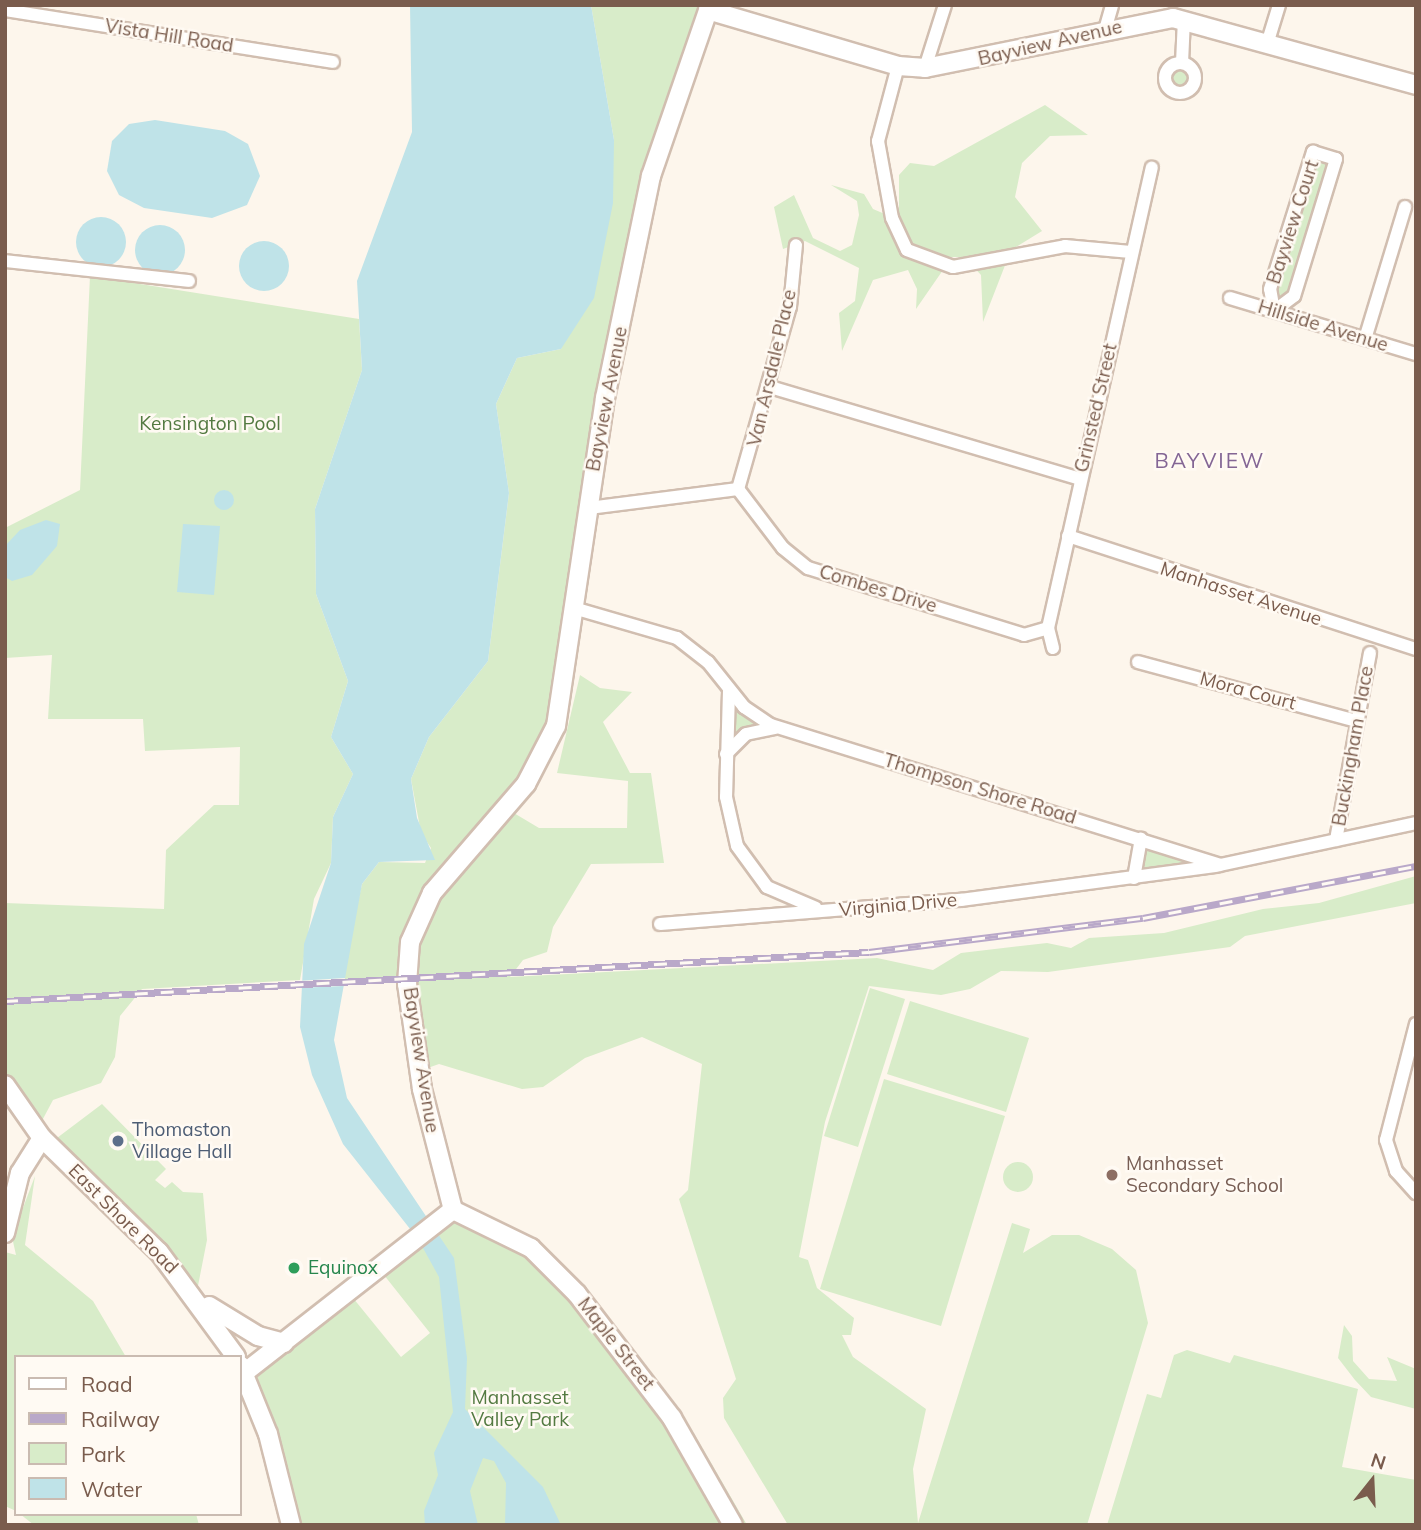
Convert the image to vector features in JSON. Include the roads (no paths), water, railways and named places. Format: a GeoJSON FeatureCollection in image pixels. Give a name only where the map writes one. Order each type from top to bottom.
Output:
{"type":"FeatureCollection","features":[{"type":"Feature","properties":{"kind":"street"},"geometry":{"type":"LineString","coordinates":[[925,68],[945,5]]}},
{"type":"Feature","properties":{"kind":"street"},"geometry":{"type":"LineString","coordinates":[[1105,30],[1112,5]]}},
{"type":"Feature","properties":{"kind":"street"},"geometry":{"type":"LineString","coordinates":[[1268,41],[1279,5]]}},
{"type":"Feature","properties":{"kind":"street","name":"Bayview Avenue"},"geometry":{"type":"LineString","coordinates":[[453,1210],[422,1089],[407,984],[410,942],[432,893],[506,810],[541,759],[564,699],[605,398],[651,176],[709,8],[898,66],[925,68],[1105,30],[1184,19],[1416,85]]}},
{"type":"Feature","properties":{"kind":"street","name":"Vista Hill Road"},"geometry":{"type":"LineString","coordinates":[[5,10],[333,62]]}},
{"type":"Feature","properties":{"kind":"street"},"geometry":{"type":"LineString","coordinates":[[1182,63],[1184,19]]}},
{"type":"Feature","properties":{"kind":"street"},"geometry":{"type":"LineString","coordinates":[[898,66],[878,141],[892,218],[907,250],[953,267],[1065,246],[1131,252]]}},
{"type":"Feature","properties":{"kind":"street","name":"Bayview Court"},"geometry":{"type":"LineString","coordinates":[[1313,152],[1336,159],[1294,296],[1274,311],[1270,289],[1313,152]]}},
{"type":"Feature","properties":{"kind":"street","name":"Grinsted Street"},"geometry":{"type":"LineString","coordinates":[[1053,648],[1048,628],[1152,168]]}},
{"type":"Feature","properties":{"kind":"street"},"geometry":{"type":"LineString","coordinates":[[1365,339],[1405,207]]}},
{"type":"Feature","properties":{"kind":"street","name":"Van Arsdale Place"},"geometry":{"type":"LineString","coordinates":[[738,489],[770,387],[790,307],[796,245]]}},
{"type":"Feature","properties":{"kind":"street"},"geometry":{"type":"LineString","coordinates":[[5,261],[189,281]]}},
{"type":"Feature","properties":{"kind":"street","name":"Hillside Avenue"},"geometry":{"type":"LineString","coordinates":[[1230,298],[1416,354]]}},
{"type":"Feature","properties":{"kind":"street"},"geometry":{"type":"LineString","coordinates":[[770,387],[1080,479]]}},
{"type":"Feature","properties":{"kind":"street"},"geometry":{"type":"LineString","coordinates":[[589,508],[738,489]]}},
{"type":"Feature","properties":{"kind":"street","name":"Combes Drive"},"geometry":{"type":"LineString","coordinates":[[738,489],[783,548],[808,568],[1024,635],[1048,628]]}},
{"type":"Feature","properties":{"kind":"street","name":"Manhasset Avenue"},"geometry":{"type":"LineString","coordinates":[[1068,536],[1416,649]]}},
{"type":"Feature","properties":{"kind":"street","name":"Thompson Shore Road"},"geometry":{"type":"LineString","coordinates":[[578,610],[677,638],[708,662],[729,691],[780,728],[1220,865]]}},
{"type":"Feature","properties":{"kind":"street","name":"Buckingham Place"},"geometry":{"type":"LineString","coordinates":[[1336,840],[1370,653]]}},
{"type":"Feature","properties":{"kind":"street","name":"Mora Court"},"geometry":{"type":"LineString","coordinates":[[1138,662],[1357,721]]}},
{"type":"Feature","properties":{"kind":"street"},"geometry":{"type":"LineString","coordinates":[[729,691],[726,754],[728,822],[751,870],[783,899],[843,910]]}},
{"type":"Feature","properties":{"kind":"street"},"geometry":{"type":"LineString","coordinates":[[726,754],[746,734],[780,728]]}},
{"type":"Feature","properties":{"kind":"street"},"geometry":{"type":"LineString","coordinates":[[1220,865],[1416,823]]}},
{"type":"Feature","properties":{"kind":"street"},"geometry":{"type":"LineString","coordinates":[[1134,877],[1141,839]]}},
{"type":"Feature","properties":{"kind":"street","name":"Virginia Drive"},"geometry":{"type":"LineString","coordinates":[[660,924],[843,910],[1220,865]]}},
{"type":"Feature","properties":{"kind":"street"},"geometry":{"type":"LineString","coordinates":[[1416,1024],[1386,1140],[1396,1171],[1416,1193]]}},
{"type":"Feature","properties":{"kind":"street","name":"East Shore Road"},"geometry":{"type":"LineString","coordinates":[[5,1085],[42,1138],[196,1296],[234,1355]]}},
{"type":"Feature","properties":{"kind":"street"},"geometry":{"type":"LineString","coordinates":[[5,1233],[20,1173],[42,1138]]}},
{"type":"Feature","properties":{"kind":"street"},"geometry":{"type":"LineString","coordinates":[[242,1364],[269,1354],[453,1210]]}},
{"type":"Feature","properties":{"kind":"street","name":"Maple Street"},"geometry":{"type":"LineString","coordinates":[[453,1210],[525,1245],[577,1294],[665,1408],[733,1525]]}},
{"type":"Feature","properties":{"kind":"street"},"geometry":{"type":"LineString","coordinates":[[196,1296],[258,1336],[284,1343]]}},
{"type":"Feature","properties":{"kind":"street"},"geometry":{"type":"LineString","coordinates":[[260,1409],[269,1354]]}},
{"type":"Feature","properties":{"kind":"street","name":"East Shore Road"},"geometry":{"type":"LineString","coordinates":[[242,1369],[260,1409],[292,1525]]}},
{"type":"Feature","properties":{"kind":"water"},"geometry":{"type":"Polygon","coordinates":[[[410,5],[591,5],[614,140],[613,203],[594,298],[561,349],[517,358],[496,404],[509,493],[488,661],[429,737],[411,779],[417,818],[435,860],[379,862],[362,884],[334,1040],[347,1098],[454,1258],[467,1358],[465,1409],[543,1487],[561,1525],[505,1525],[506,1483],[494,1461],[483,1458],[470,1491],[478,1525],[425,1525],[424,1511],[438,1475],[434,1453],[453,1412],[439,1277],[418,1239],[343,1144],[312,1075],[300,1027],[304,944],[331,863],[333,817],[353,774],[331,737],[348,681],[316,594],[315,509],[362,370],[357,281],[412,132],[410,5]]]}},
{"type":"Feature","properties":{"kind":"water"},"geometry":{"type":"Polygon","coordinates":[[[155,120],[225,131],[248,144],[260,176],[247,205],[212,218],[144,208],[119,195],[107,171],[112,141],[129,124],[155,120]]]}},
{"type":"Feature","properties":{"kind":"water"},"geometry":{"type":"Polygon","coordinates":[[[101,217],[119,224],[126,242],[119,260],[101,267],[83,260],[76,242],[83,224],[101,217]]]}},
{"type":"Feature","properties":{"kind":"water"},"geometry":{"type":"Polygon","coordinates":[[[160,225],[178,232],[185,250],[178,268],[160,275],[142,268],[135,250],[142,232],[160,225]]]}},
{"type":"Feature","properties":{"kind":"water"},"geometry":{"type":"Polygon","coordinates":[[[264,241],[282,248],[289,266],[282,284],[264,291],[246,284],[239,266],[246,248],[264,241]]]}},
{"type":"Feature","properties":{"kind":"water"},"geometry":{"type":"Polygon","coordinates":[[[224,490],[231,493],[234,500],[231,507],[224,510],[217,507],[214,500],[217,493],[224,490]]]}},
{"type":"Feature","properties":{"kind":"water"},"geometry":{"type":"Polygon","coordinates":[[[46,520],[60,524],[57,546],[32,575],[12,581],[5,577],[5,546],[20,530],[46,520]]]}},
{"type":"Feature","properties":{"kind":"water"},"geometry":{"type":"Polygon","coordinates":[[[183,524],[220,526],[214,595],[177,592],[183,524]]]}},
{"type":"Feature","properties":{"kind":"railway"},"geometry":{"type":"LineString","coordinates":[[5,1001],[869,952],[1143,918],[1416,866]]}},
{"type":"Feature","properties":{"kind":"place","name":"Thomaston Village Hall"},"geometry":{"type":"Point","coordinates":[118,1141]}},
{"type":"Feature","properties":{"kind":"place","name":"Manhasset Secondary School"},"geometry":{"type":"Point","coordinates":[1112,1175]}},
{"type":"Feature","properties":{"kind":"place","name":"Equinox"},"geometry":{"type":"Point","coordinates":[294,1268]}},
{"type":"Feature","properties":{"kind":"district","name":"BAYVIEW"},"geometry":{"type":"Point","coordinates":[1210,460]}},
{"type":"Feature","properties":{"kind":"park label","name":"Kensington Pool"},"geometry":{"type":"Point","coordinates":[210,424]}},
{"type":"Feature","properties":{"kind":"park label","name":"Manhasset Valley Park"},"geometry":{"type":"Point","coordinates":[520,1409]}}]}
